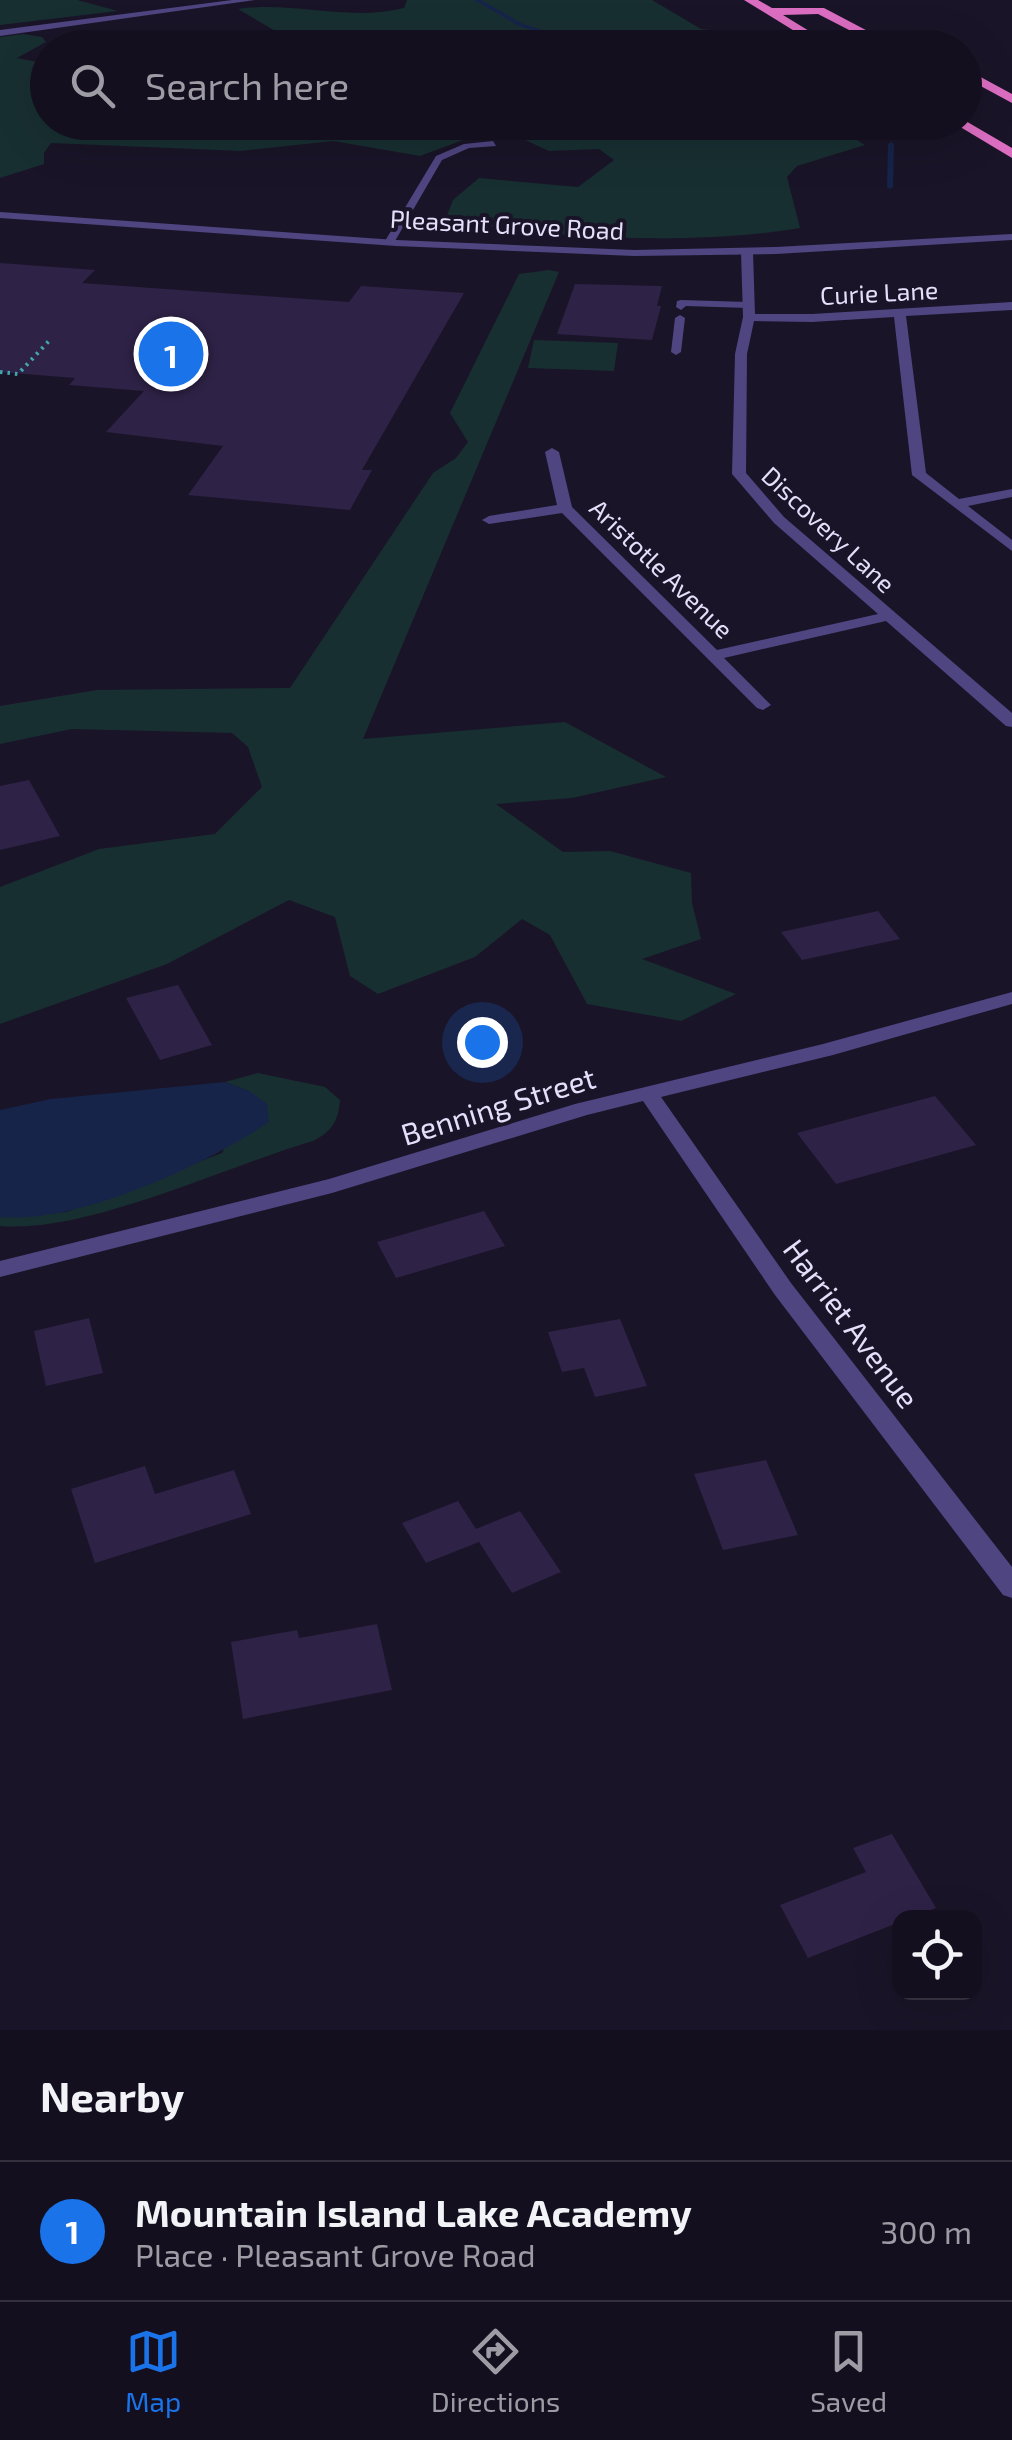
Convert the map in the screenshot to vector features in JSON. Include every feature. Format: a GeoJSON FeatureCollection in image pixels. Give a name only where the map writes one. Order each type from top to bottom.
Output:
{"type":"FeatureCollection","features":[{"type":"Feature","properties":{"kind":"highway"},"geometry":{"type":"LineString","coordinates":[[750,0],[800,30]]}},
{"type":"Feature","properties":{"kind":"highway"},"geometry":{"type":"LineString","coordinates":[[833,0],[878,30]]}},
{"type":"Feature","properties":{"kind":"highway"},"geometry":{"type":"LineString","coordinates":[[770,12],[820,10],[867,30]]}},
{"type":"Feature","properties":{"kind":"highway"},"geometry":{"type":"LineString","coordinates":[[982,82],[1012,99]]}},
{"type":"Feature","properties":{"kind":"highway"},"geometry":{"type":"LineString","coordinates":[[982,136],[1012,154]]}},
{"type":"Feature","properties":{"kind":"street"},"geometry":{"type":"LineString","coordinates":[[0,33],[252,0]]}},
{"type":"Feature","properties":{"kind":"street","name":"Pleasant Grove Road"},"geometry":{"type":"LineString","coordinates":[[0,215],[550,251],[747,252],[1012,237]]}},
{"type":"Feature","properties":{"kind":"street","name":"Discovery Lane"},"geometry":{"type":"LineString","coordinates":[[747,252],[749,311],[741,354],[738,474],[779,520],[1012,722]]}},
{"type":"Feature","properties":{"kind":"street","name":"Curie Lane"},"geometry":{"type":"LineString","coordinates":[[749,311],[812,318],[1012,306]]}},
{"type":"Feature","properties":{"kind":"street"},"geometry":{"type":"LineString","coordinates":[[900,313],[919,475],[1012,547]]}},
{"type":"Feature","properties":{"kind":"street","name":"Aristotle Avenue"},"geometry":{"type":"LineString","coordinates":[[552,452],[565,508],[764,705]]}},
{"type":"Feature","properties":{"kind":"street"},"geometry":{"type":"LineString","coordinates":[[955,504],[1012,492]]}},
{"type":"Feature","properties":{"kind":"street"},"geometry":{"type":"LineString","coordinates":[[489,520],[565,508]]}},
{"type":"Feature","properties":{"kind":"street"},"geometry":{"type":"LineString","coordinates":[[716,655],[888,616]]}},
{"type":"Feature","properties":{"kind":"street","name":"Benning Street"},"geometry":{"type":"LineString","coordinates":[[0,1269],[332,1186],[582,1109],[826,1050],[1012,998]]}},
{"type":"Feature","properties":{"kind":"street","name":"Harriet Avenue"},"geometry":{"type":"LineString","coordinates":[[648,1094],[783,1289],[1012,1587]]}},
{"type":"Feature","properties":{"kind":"lane"},"geometry":{"type":"LineString","coordinates":[[390,242],[439,158],[467,146],[493,144]]}},
{"type":"Feature","properties":{"kind":"lane"},"geometry":{"type":"LineString","coordinates":[[676,352],[682,303],[749,311]]}},
{"type":"Feature","properties":{"kind":"path"},"geometry":{"type":"LineString","coordinates":[[0,372],[18,374],[50,341]]}},
{"type":"Feature","properties":{"kind":"green space"},"geometry":{"type":"Polygon","coordinates":[[[0,0],[77,0],[118,11],[0,25],[0,0]]]}},
{"type":"Feature","properties":{"kind":"green space"},"geometry":{"type":"Polygon","coordinates":[[[407,0],[652,0],[701,29],[710,30],[274,30],[238,9],[280,7],[363,13],[404,8],[407,0]]]}},
{"type":"Feature","properties":{"kind":"green space"},"geometry":{"type":"Polygon","coordinates":[[[30,35],[30,51],[17,58],[30,61],[30,140],[463,140],[420,156],[333,141],[240,151],[51,143],[44,153],[44,164],[0,178],[0,37],[30,35]]]}},
{"type":"Feature","properties":{"kind":"green space"},"geometry":{"type":"Polygon","coordinates":[[[525,140],[857,140],[865,145],[797,166],[787,177],[800,228],[716,237],[623,238],[529,231],[446,218],[453,200],[479,178],[578,187],[614,160],[599,149],[549,151],[525,140]]]}},
{"type":"Feature","properties":{"kind":"green space"},"geometry":{"type":"Polygon","coordinates":[[[559,272],[363,739],[565,722],[666,777],[572,798],[496,804],[563,852],[610,851],[691,873],[692,903],[701,939],[642,959],[736,994],[681,1021],[587,1004],[550,935],[522,919],[475,957],[378,994],[350,976],[335,917],[289,900],[167,964],[0,1024],[0,887],[99,849],[215,834],[262,787],[248,747],[232,733],[72,729],[0,744],[0,706],[97,690],[290,688],[433,473],[456,458],[468,442],[450,413],[519,274],[559,272]]]}},
{"type":"Feature","properties":{"kind":"green space"},"geometry":{"type":"Polygon","coordinates":[[[534,340],[618,343],[614,371],[528,368],[534,340]]]}},
{"type":"Feature","properties":{"kind":"green space"},"geometry":{"type":"Polygon","coordinates":[[[258,1073],[325,1087],[340,1100],[333,1125],[313,1141],[114,1209],[35,1225],[0,1226],[0,1217],[66,1212],[222,1153],[249,1091],[225,1082],[258,1073]]]}},
{"type":"Feature","properties":{"kind":"water"},"geometry":{"type":"Polygon","coordinates":[[[225,1082],[249,1091],[267,1104],[269,1122],[211,1156],[140,1188],[66,1211],[0,1217],[0,1110],[51,1099],[225,1082]]]}},
{"type":"Feature","properties":{"kind":"building"},"geometry":{"type":"Polygon","coordinates":[[[0,263],[95,270],[82,283],[349,302],[361,286],[464,293],[362,470],[372,470],[350,510],[188,495],[223,446],[106,432],[144,391],[69,385],[75,378],[0,372],[0,263]]]}},
{"type":"Feature","properties":{"kind":"building"},"geometry":{"type":"Polygon","coordinates":[[[575,284],[662,286],[652,340],[557,334],[575,284]]]}},
{"type":"Feature","properties":{"kind":"building"},"geometry":{"type":"Polygon","coordinates":[[[29,780],[60,836],[0,850],[0,786],[29,780]]]}},
{"type":"Feature","properties":{"kind":"building"},"geometry":{"type":"Polygon","coordinates":[[[878,911],[900,939],[802,960],[781,932],[878,911]]]}},
{"type":"Feature","properties":{"kind":"building"},"geometry":{"type":"Polygon","coordinates":[[[178,985],[212,1045],[160,1060],[126,998],[178,985]]]}},
{"type":"Feature","properties":{"kind":"building"},"geometry":{"type":"Polygon","coordinates":[[[935,1096],[976,1145],[836,1184],[797,1133],[935,1096]]]}},
{"type":"Feature","properties":{"kind":"building"},"geometry":{"type":"Polygon","coordinates":[[[484,1211],[505,1246],[396,1278],[377,1242],[484,1211]]]}},
{"type":"Feature","properties":{"kind":"building"},"geometry":{"type":"Polygon","coordinates":[[[89,1318],[103,1373],[46,1386],[34,1331],[89,1318]]]}},
{"type":"Feature","properties":{"kind":"building"},"geometry":{"type":"Polygon","coordinates":[[[620,1319],[647,1386],[595,1397],[584,1368],[562,1372],[548,1332],[620,1319]]]}},
{"type":"Feature","properties":{"kind":"building"},"geometry":{"type":"Polygon","coordinates":[[[766,1460],[798,1535],[723,1550],[694,1474],[766,1460]]]}},
{"type":"Feature","properties":{"kind":"building"},"geometry":{"type":"Polygon","coordinates":[[[145,1466],[155,1494],[234,1470],[251,1514],[95,1563],[71,1489],[145,1466]]]}},
{"type":"Feature","properties":{"kind":"building"},"geometry":{"type":"Polygon","coordinates":[[[458,1501],[476,1529],[520,1511],[561,1572],[512,1593],[479,1542],[426,1563],[402,1523],[458,1501]]]}},
{"type":"Feature","properties":{"kind":"building"},"geometry":{"type":"Polygon","coordinates":[[[377,1624],[392,1690],[243,1719],[231,1642],[297,1630],[299,1638],[377,1624]]]}},
{"type":"Feature","properties":{"kind":"building"},"geometry":{"type":"Polygon","coordinates":[[[892,1834],[936,1908],[892,1910],[892,1925],[808,1958],[780,1905],[866,1872],[853,1848],[892,1834]]]}},
{"type":"Feature","properties":{"kind":"waterway"},"geometry":{"type":"LineString","coordinates":[[477,0],[521,25],[538,30]]}},
{"type":"Feature","properties":{"kind":"waterway"},"geometry":{"type":"LineString","coordinates":[[890,187],[891,144]]}},
{"type":"Feature","properties":{"kind":"place","name":"Mountain Island Lake Academy"},"geometry":{"type":"Point","coordinates":[171,354]}}]}
